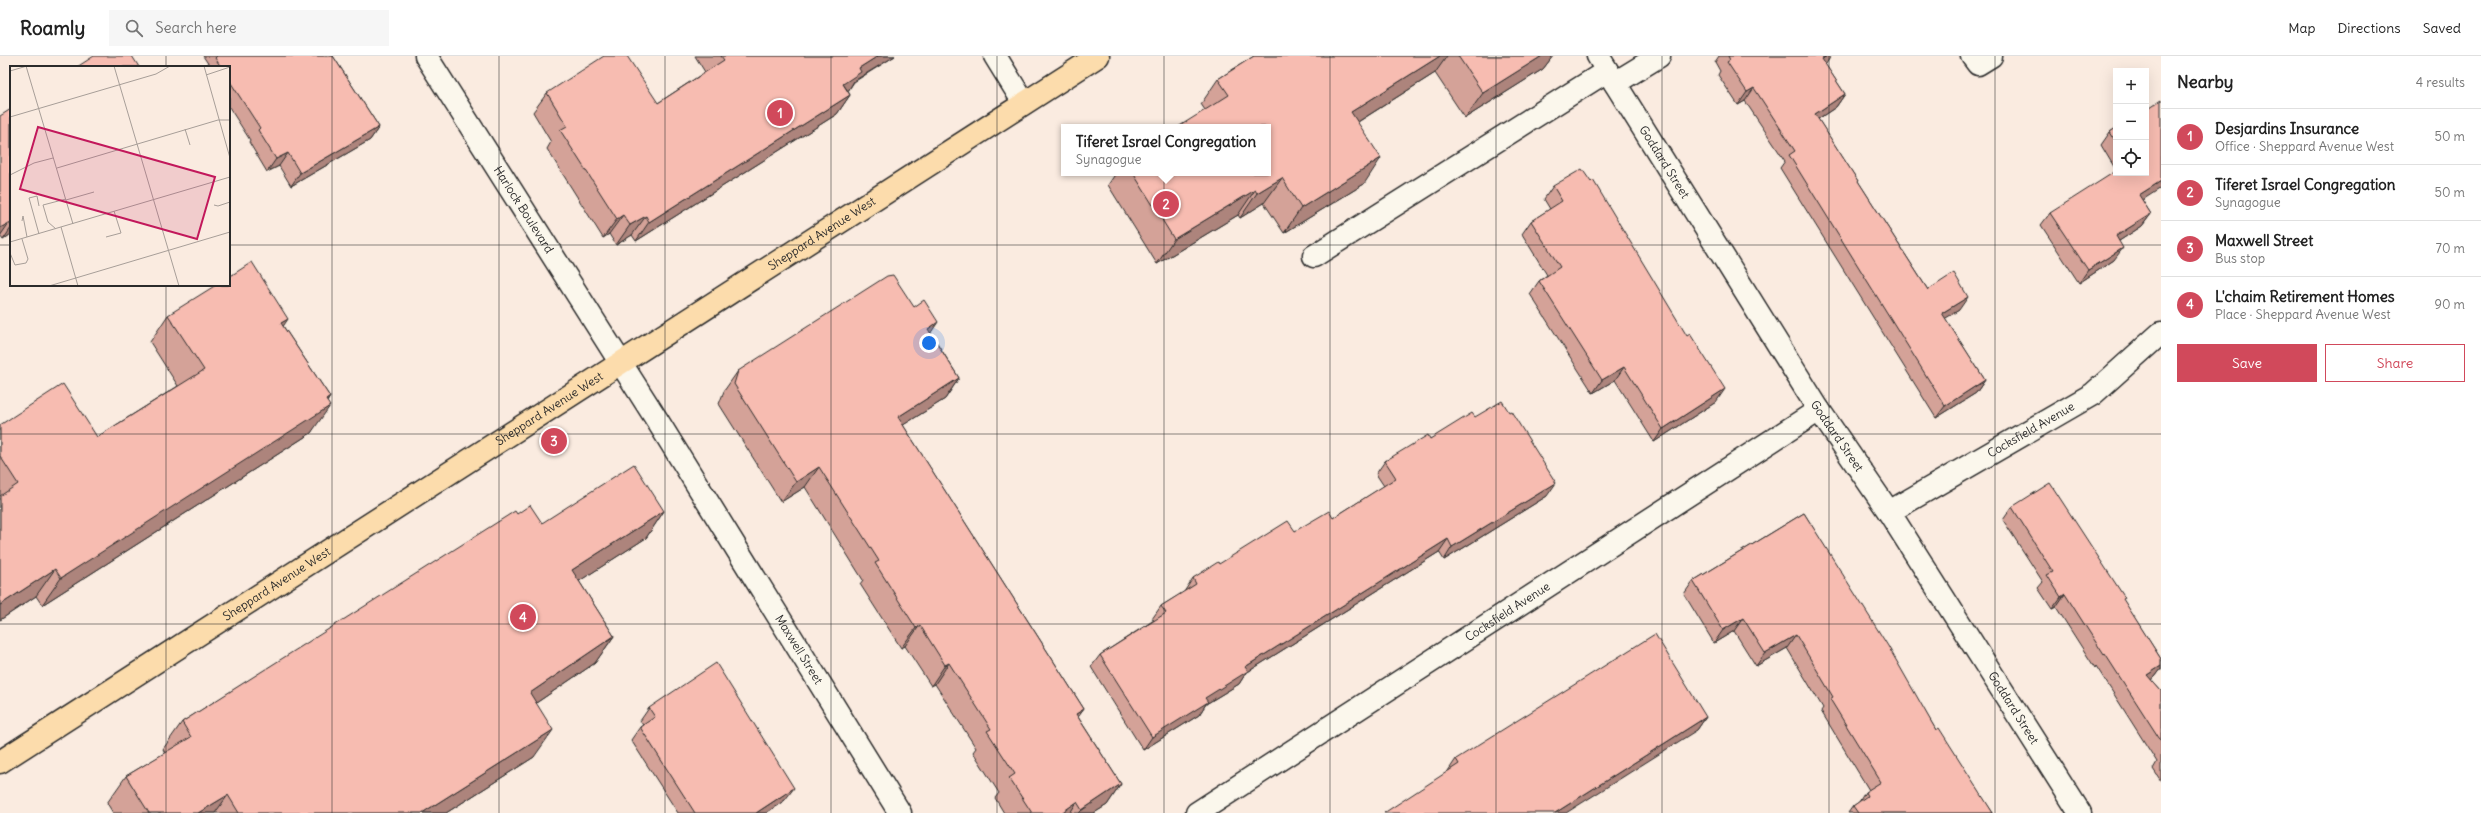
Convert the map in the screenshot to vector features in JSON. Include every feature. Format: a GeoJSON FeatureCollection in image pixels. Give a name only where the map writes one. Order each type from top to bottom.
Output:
{"type":"FeatureCollection","features":[{"type":"Feature","properties":{"kind":"main road","name":"Sheppard Avenue West"},"geometry":{"type":"LineString","coordinates":[[0,762],[1098,56]]}},
{"type":"Feature","properties":{"kind":"street","name":"Harlock Boulevard"},"geometry":{"type":"LineString","coordinates":[[426,56],[621,364]]}},
{"type":"Feature","properties":{"kind":"street"},"geometry":{"type":"LineString","coordinates":[[995,56],[1024,103]]}},
{"type":"Feature","properties":{"kind":"street"},"geometry":{"type":"LineString","coordinates":[[1314,256],[1607,70],[1659,56]]}},
{"type":"Feature","properties":{"kind":"street"},"geometry":{"type":"LineString","coordinates":[[1972,56],[1978,64],[1991,56]]}},
{"type":"Feature","properties":{"kind":"street","name":"Goddard Street"},"geometry":{"type":"LineString","coordinates":[[1607,70],[1819,410],[1889,512],[2080,813]]}},
{"type":"Feature","properties":{"kind":"street","name":"Cocksfield Avenue"},"geometry":{"type":"LineString","coordinates":[[1889,512],[2093,394],[2161,333]]}},
{"type":"Feature","properties":{"kind":"street","name":"Maxwell Street"},"geometry":{"type":"LineString","coordinates":[[621,364],[900,813]]}},
{"type":"Feature","properties":{"kind":"street","name":"Cocksfield Avenue"},"geometry":{"type":"LineString","coordinates":[[1197,813],[1819,410]]}},
{"type":"Feature","properties":{"kind":"building"},"geometry":{"type":"Polygon","coordinates":[[[94,56],[132,56],[138,66],[79,66],[94,56]]]}},
{"type":"Feature","properties":{"kind":"building"},"geometry":{"type":"Polygon","coordinates":[[[217,56],[333,56],[379,127],[300,173],[288,153],[276,159],[258,130],[260,128],[230,82],[230,66],[220,66],[215,58],[217,56]]]}},
{"type":"Feature","properties":{"kind":"building"},"geometry":{"type":"Polygon","coordinates":[[[604,56],[627,56],[658,103],[724,60],[721,56],[878,56],[859,68],[861,72],[843,84],[850,95],[649,222],[646,216],[630,225],[623,215],[617,219],[560,130],[567,126],[547,93],[604,56]]]}},
{"type":"Feature","properties":{"kind":"building"},"geometry":{"type":"Polygon","coordinates":[[[1254,56],[1440,56],[1351,112],[1381,158],[1301,208],[1282,178],[1257,193],[1255,190],[1174,239],[1135,176],[1271,176],[1271,124],[1183,124],[1229,95],[1218,79],[1254,56]]]}},
{"type":"Feature","properties":{"kind":"building"},"geometry":{"type":"Polygon","coordinates":[[[1458,56],[1542,56],[1483,93],[1458,56]]]}},
{"type":"Feature","properties":{"kind":"building"},"geometry":{"type":"Polygon","coordinates":[[[1728,56],[1827,56],[1822,59],[1845,94],[1815,114],[1928,290],[1954,273],[1968,297],[1942,313],[1985,380],[1945,406],[1789,155],[1795,151],[1754,88],[1747,92],[1727,62],[1730,60],[1728,56]]]}},
{"type":"Feature","properties":{"kind":"building"},"geometry":{"type":"Polygon","coordinates":[[[2161,100],[2161,181],[2139,195],[2151,214],[2116,236],[2123,248],[2088,270],[2050,213],[2113,173],[2113,176],[2149,176],[2149,108],[2161,100]]]}},
{"type":"Feature","properties":{"kind":"building"},"geometry":{"type":"Polygon","coordinates":[[[10,110],[10,224],[9,223],[0,228],[0,116],[10,110]]]}},
{"type":"Feature","properties":{"kind":"building"},"geometry":{"type":"Polygon","coordinates":[[[2113,130],[2113,137],[2110,132],[2113,130]]]}},
{"type":"Feature","properties":{"kind":"building"},"geometry":{"type":"Polygon","coordinates":[[[1582,169],[1591,182],[1593,180],[1687,336],[1690,334],[1725,389],[1663,429],[1624,367],[1602,380],[1539,281],[1560,267],[1531,221],[1562,201],[1553,186],[1582,169]]]}},
{"type":"Feature","properties":{"kind":"building"},"geometry":{"type":"Polygon","coordinates":[[[252,262],[288,319],[281,323],[330,397],[326,400],[330,406],[61,578],[55,569],[0,605],[0,496],[18,484],[0,456],[0,425],[63,384],[97,437],[204,370],[168,315],[214,286],[230,286],[230,276],[252,262]]]}},
{"type":"Feature","properties":{"kind":"building"},"geometry":{"type":"Polygon","coordinates":[[[893,275],[914,307],[924,300],[938,322],[928,329],[959,378],[898,417],[1084,709],[1076,714],[1121,784],[1082,810],[1077,802],[1061,813],[1032,813],[1009,778],[1015,774],[987,731],[991,729],[949,663],[945,665],[920,625],[916,628],[875,563],[879,561],[819,467],[796,482],[734,384],[738,371],[887,276],[893,275]]]}},
{"type":"Feature","properties":{"kind":"building"},"geometry":{"type":"Polygon","coordinates":[[[1502,401],[1509,412],[1511,411],[1556,483],[1452,547],[1448,539],[1245,667],[1248,671],[1205,698],[1208,702],[1152,737],[1100,655],[1166,613],[1161,606],[1196,584],[1193,578],[1218,562],[1219,564],[1288,521],[1295,531],[1329,511],[1333,518],[1396,478],[1385,461],[1428,435],[1430,439],[1472,413],[1475,417],[1502,401]]]}},
{"type":"Feature","properties":{"kind":"building"},"geometry":{"type":"Polygon","coordinates":[[[634,464],[664,511],[572,570],[614,636],[530,693],[553,730],[422,813],[239,813],[228,795],[198,813],[149,813],[126,776],[191,737],[182,722],[515,511],[517,514],[530,505],[542,523],[634,464]]]}},
{"type":"Feature","properties":{"kind":"building"},"geometry":{"type":"Polygon","coordinates":[[[2050,483],[2125,598],[2123,599],[2161,659],[2161,666],[2147,675],[2161,691],[2161,741],[2065,594],[2061,597],[2047,575],[2053,572],[2012,507],[2050,483]]]}},
{"type":"Feature","properties":{"kind":"building"},"geometry":{"type":"Polygon","coordinates":[[[1804,513],[1888,646],[1936,730],[1939,728],[1993,813],[1858,813],[1853,806],[1867,796],[1865,792],[1881,782],[1830,699],[1833,697],[1796,635],[1765,653],[1743,618],[1723,630],[1693,581],[1804,513]]]}},
{"type":"Feature","properties":{"kind":"building"},"geometry":{"type":"Polygon","coordinates":[[[1655,634],[1706,717],[1555,813],[1384,813],[1459,764],[1456,759],[1655,634]]]}},
{"type":"Feature","properties":{"kind":"building"},"geometry":{"type":"Polygon","coordinates":[[[716,663],[794,788],[756,813],[695,813],[640,727],[655,717],[649,708],[716,663]]]}},
{"type":"Feature","properties":{"kind":"place","name":"Desjardins Insurance"},"geometry":{"type":"Point","coordinates":[780,113]}},
{"type":"Feature","properties":{"kind":"place","name":"Tiferet Israel Congregation"},"geometry":{"type":"Point","coordinates":[1166,204]}},
{"type":"Feature","properties":{"kind":"place","name":"Maxwell Street"},"geometry":{"type":"Point","coordinates":[554,441]}},
{"type":"Feature","properties":{"kind":"place","name":"L'chaim Retirement Homes"},"geometry":{"type":"Point","coordinates":[523,617]}}]}
